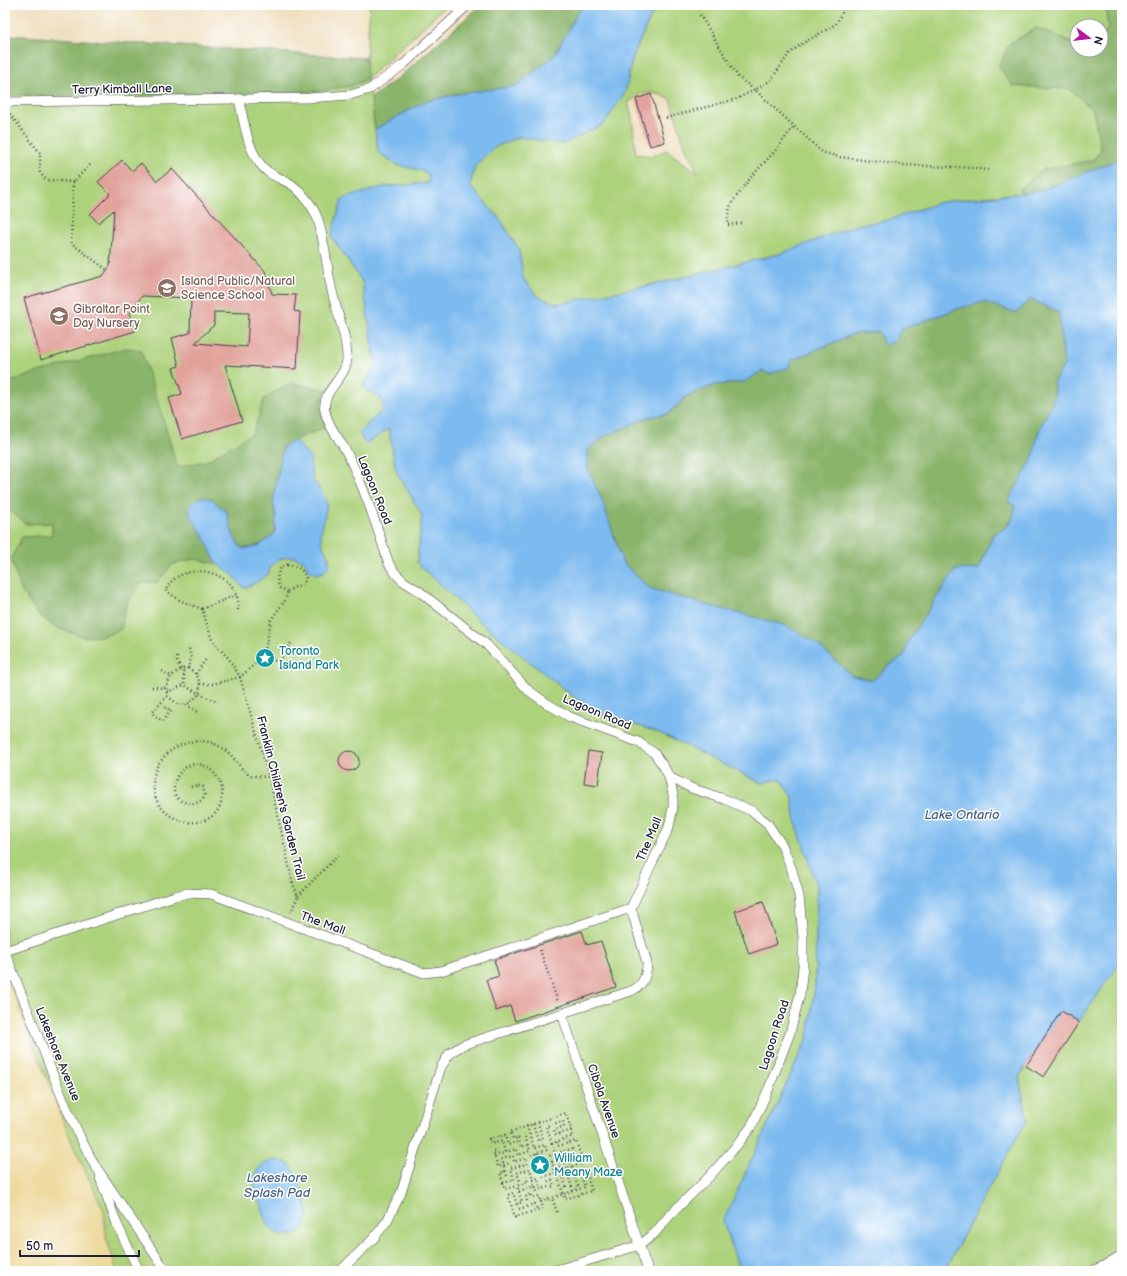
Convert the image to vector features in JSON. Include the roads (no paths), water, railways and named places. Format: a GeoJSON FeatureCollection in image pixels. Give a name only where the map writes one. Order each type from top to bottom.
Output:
{"type":"FeatureCollection","features":[{"type":"Feature","properties":{"kind":"street"},"geometry":{"type":"LineString","coordinates":[[1097,1271],[1122,1257]]}},
{"type":"Feature","properties":{"kind":"lane","name":"Terry Kimball Lane"},"geometry":{"type":"LineString","coordinates":[[6,106],[309,98],[350,95],[370,89],[403,65],[468,5]]}},
{"type":"Feature","properties":{"kind":"lane","name":"Lagoon Road"},"geometry":{"type":"LineString","coordinates":[[238,99],[248,140],[255,156],[267,171],[300,192],[312,208],[319,222],[332,291],[345,342],[347,361],[342,375],[331,388],[326,398],[324,410],[331,427],[347,453],[362,487],[389,564],[396,574],[402,581],[419,591],[487,645],[528,690],[570,717],[633,740],[646,747],[656,756],[669,776],[691,788],[724,799],[752,811],[767,823],[782,845],[792,870],[799,896],[803,937],[803,967],[800,994],[790,1033],[769,1088],[751,1127],[709,1177],[670,1215],[654,1234],[640,1244],[553,1271]]}},
{"type":"Feature","properties":{"kind":"lane","name":"The Mall"},"geometry":{"type":"LineString","coordinates":[[5,951],[175,896],[188,893],[211,894],[424,974],[440,971],[631,908],[669,827],[673,807],[673,795],[669,776]]}},
{"type":"Feature","properties":{"kind":"lane"},"geometry":{"type":"LineString","coordinates":[[340,1271],[373,1239],[387,1222],[403,1190],[441,1067],[448,1055],[456,1048],[463,1045],[633,990],[643,981],[647,971],[647,962],[631,908]]}},
{"type":"Feature","properties":{"kind":"lane","name":"Lakeshore Avenue"},"geometry":{"type":"LineString","coordinates":[[5,951],[63,1100],[94,1164],[117,1224],[139,1271]]}},
{"type":"Feature","properties":{"kind":"lane","name":"Cibola Avenue"},"geometry":{"type":"LineString","coordinates":[[562,1014],[648,1271]]}},
{"type":"Feature","properties":{"kind":"lane","name":"Lakeshore Avenue"},"geometry":{"type":"LineString","coordinates":[[94,1164],[166,1271]]}},
{"type":"Feature","properties":{"kind":"water","name":"Lake Ontario"},"geometry":{"type":"Polygon","coordinates":[[[582,5],[656,5],[633,56],[625,93],[604,124],[563,144],[519,137],[493,148],[475,166],[470,186],[500,219],[519,250],[523,278],[537,296],[557,304],[660,283],[779,254],[857,225],[889,220],[941,202],[1040,191],[1122,158],[1122,959],[1079,1022],[1061,1011],[1019,1077],[1027,1120],[982,1200],[945,1271],[740,1271],[723,1222],[808,1037],[815,986],[817,888],[796,822],[792,797],[781,779],[761,783],[658,732],[601,714],[571,695],[480,622],[417,563],[422,515],[396,471],[389,429],[365,444],[359,432],[383,410],[381,398],[363,388],[376,364],[362,281],[331,236],[342,199],[382,187],[428,183],[429,175],[423,171],[398,165],[378,152],[375,129],[424,102],[457,94],[516,86],[554,56],[582,5]],[[1030,299],[1017,313],[984,302],[957,309],[902,329],[894,342],[884,345],[879,332],[854,334],[792,360],[788,368],[769,374],[762,371],[744,382],[715,385],[687,396],[668,414],[648,417],[603,437],[588,450],[588,469],[602,500],[623,563],[649,588],[699,603],[785,625],[816,643],[852,676],[873,680],[888,666],[904,656],[908,641],[955,570],[979,569],[993,534],[1006,527],[1011,521],[1015,506],[1008,502],[1032,460],[1039,430],[1051,406],[1055,394],[1053,383],[1064,365],[1059,312],[1030,299]]]}},
{"type":"Feature","properties":{"kind":"water"},"geometry":{"type":"Polygon","coordinates":[[[294,440],[310,458],[312,478],[325,498],[327,505],[321,534],[323,547],[329,558],[329,566],[324,572],[316,574],[308,570],[304,561],[295,557],[286,557],[278,560],[271,566],[268,574],[256,583],[244,588],[231,573],[217,564],[204,537],[189,514],[191,505],[198,498],[203,497],[212,499],[226,511],[233,535],[241,548],[251,548],[260,545],[275,533],[276,515],[273,502],[283,447],[294,440]]]}},
{"type":"Feature","properties":{"kind":"water","name":"Lakeshore Splash Pad"},"geometry":{"type":"Polygon","coordinates":[[[277,1160],[283,1161],[291,1166],[296,1174],[308,1212],[305,1225],[300,1231],[292,1235],[278,1234],[268,1224],[254,1184],[257,1170],[268,1162],[277,1160]]]}},
{"type":"Feature","properties":{"kind":"place","name":"Island Public/Natural Science School"},"geometry":{"type":"Point","coordinates":[167,288]}},
{"type":"Feature","properties":{"kind":"place","name":"Gibraltar Point Day Nursery"},"geometry":{"type":"Point","coordinates":[59,316]}},
{"type":"Feature","properties":{"kind":"place","name":"Toronto Island Park"},"geometry":{"type":"Point","coordinates":[265,658]}},
{"type":"Feature","properties":{"kind":"place","name":"William Meany Maze"},"geometry":{"type":"Point","coordinates":[540,1165]}}]}
